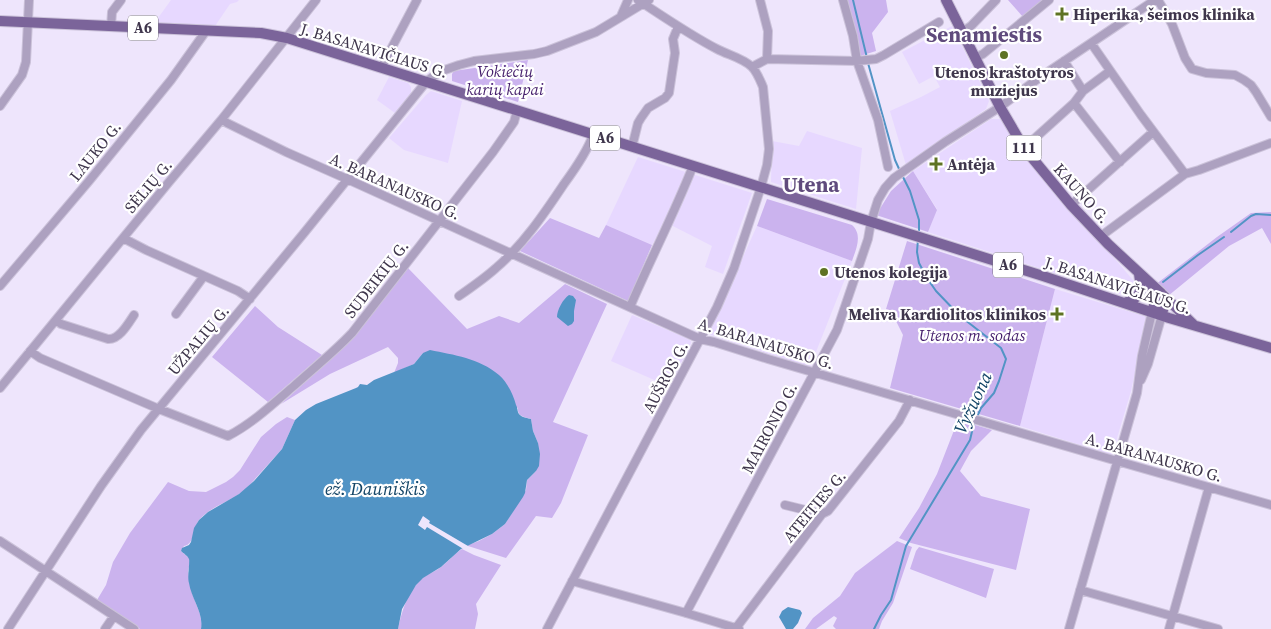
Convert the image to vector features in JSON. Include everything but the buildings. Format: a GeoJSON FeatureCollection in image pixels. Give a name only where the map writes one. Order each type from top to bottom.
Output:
{"type":"FeatureCollection","features":[{"type":"Feature","properties":{"kind":"main road","name":"111"},"geometry":{"type":"LineString","coordinates":[[946,0],[962,32]]}},
{"type":"Feature","properties":{"kind":"main road","name":"J. BASANAVIČIAUS G."},"geometry":{"type":"LineString","coordinates":[[0,21],[261,33],[287,38],[908,233],[1157,314],[1271,348]]}},
{"type":"Feature","properties":{"kind":"main road","name":"KAUNO G."},"geometry":{"type":"LineString","coordinates":[[962,32],[1000,107],[1024,148],[1071,206],[1139,274],[1194,325]]}},
{"type":"Feature","properties":{"kind":"main road"},"geometry":{"type":"LineString","coordinates":[[1124,303],[1137,298],[1140,293],[1139,274]]}},
{"type":"Feature","properties":{"kind":"main road"},"geometry":{"type":"LineString","coordinates":[[1151,284],[1155,295],[1157,314]]}},
{"type":"Feature","properties":{"kind":"main road"},"geometry":{"type":"LineString","coordinates":[[1157,314],[1165,300],[1161,293]]}},
{"type":"Feature","properties":{"kind":"street"},"geometry":{"type":"LineString","coordinates":[[0,106],[22,75],[26,62],[29,0]]}},
{"type":"Feature","properties":{"kind":"street"},"geometry":{"type":"LineString","coordinates":[[111,26],[112,12],[121,0]]}},
{"type":"Feature","properties":{"kind":"street","name":"SĖLIŲ G."},"geometry":{"type":"LineString","coordinates":[[0,388],[222,120],[316,0]]}},
{"type":"Feature","properties":{"kind":"street"},"geometry":{"type":"LineString","coordinates":[[381,68],[417,0]]}},
{"type":"Feature","properties":{"kind":"street"},"geometry":{"type":"LineString","coordinates":[[621,16],[628,0]]}},
{"type":"Feature","properties":{"kind":"street"},"geometry":{"type":"LineString","coordinates":[[760,0],[768,31],[767,59]]}},
{"type":"Feature","properties":{"kind":"street"},"geometry":{"type":"LineString","coordinates":[[843,0],[858,61],[878,120],[888,167]]}},
{"type":"Feature","properties":{"kind":"street"},"geometry":{"type":"LineString","coordinates":[[962,32],[972,26],[996,0]]}},
{"type":"Feature","properties":{"kind":"street"},"geometry":{"type":"LineString","coordinates":[[975,58],[983,54],[1049,0]]}},
{"type":"Feature","properties":{"kind":"street"},"geometry":{"type":"LineString","coordinates":[[1156,0],[1172,24],[1185,58],[1192,69],[1206,73],[1235,75],[1244,80],[1251,85],[1271,117]]}},
{"type":"Feature","properties":{"kind":"street","name":"MAIRONIO G."},"geometry":{"type":"LineString","coordinates":[[686,613],[840,323],[868,239],[878,200],[884,188],[894,178],[944,142],[1000,107],[1064,61],[1156,0]]}},
{"type":"Feature","properties":{"kind":"street"},"geometry":{"type":"LineString","coordinates":[[426,82],[439,72],[474,61],[547,51],[596,32],[643,1],[678,26],[718,50],[752,67],[767,59],[858,61],[876,58],[939,22]]}},
{"type":"Feature","properties":{"kind":"street"},"geometry":{"type":"LineString","coordinates":[[632,147],[641,118],[648,108],[665,98],[669,93],[675,53],[673,39],[678,26]]}},
{"type":"Feature","properties":{"kind":"street","name":"LAUKO G."},"geometry":{"type":"LineString","coordinates":[[0,286],[171,80],[206,30]]}},
{"type":"Feature","properties":{"kind":"street"},"geometry":{"type":"LineString","coordinates":[[1091,43],[1153,132],[1185,174]]}},
{"type":"Feature","properties":{"kind":"street"},"geometry":{"type":"LineString","coordinates":[[1064,61],[1083,91]]}},
{"type":"Feature","properties":{"kind":"street","name":"AUŠROS G."},"geometry":{"type":"LineString","coordinates":[[546,629],[717,307],[734,268],[761,187],[769,149],[762,87],[752,67]]}},
{"type":"Feature","properties":{"kind":"street"},"geometry":{"type":"LineString","coordinates":[[1024,148],[1074,103],[1083,91],[1110,71]]}},
{"type":"Feature","properties":{"kind":"street","name":"UŽPALIŲ G."},"geometry":{"type":"LineString","coordinates":[[8,629],[141,430],[401,115],[426,82]]}},
{"type":"Feature","properties":{"kind":"street"},"geometry":{"type":"LineString","coordinates":[[1074,103],[1120,162]]}},
{"type":"Feature","properties":{"kind":"street","name":"SUDEIKIŲ G."},"geometry":{"type":"LineString","coordinates":[[159,409],[228,436],[240,430],[265,411],[344,341],[368,313],[493,152],[514,122],[517,111]]}},
{"type":"Feature","properties":{"kind":"street","name":"A. BARANAUSKO G."},"geometry":{"type":"LineString","coordinates":[[222,120],[286,152],[700,339],[1271,505]]}},
{"type":"Feature","properties":{"kind":"street"},"geometry":{"type":"LineString","coordinates":[[1071,206],[1153,132]]}},
{"type":"Feature","properties":{"kind":"street"},"geometry":{"type":"LineString","coordinates":[[459,296],[511,254],[548,208],[575,168],[593,135]]}},
{"type":"Feature","properties":{"kind":"street"},"geometry":{"type":"LineString","coordinates":[[1101,236],[1185,174],[1271,143]]}},
{"type":"Feature","properties":{"kind":"street"},"geometry":{"type":"LineString","coordinates":[[630,307],[693,166]]}},
{"type":"Feature","properties":{"kind":"street"},"geometry":{"type":"LineString","coordinates":[[123,238],[238,291],[250,299]]}},
{"type":"Feature","properties":{"kind":"street"},"geometry":{"type":"LineString","coordinates":[[176,314],[204,276]]}},
{"type":"Feature","properties":{"kind":"street"},"geometry":{"type":"LineString","coordinates":[[1069,629],[1138,389],[1142,356],[1157,314]]}},
{"type":"Feature","properties":{"kind":"street"},"geometry":{"type":"LineString","coordinates":[[56,320],[61,324],[112,340],[117,337],[134,315]]}},
{"type":"Feature","properties":{"kind":"street"},"geometry":{"type":"LineString","coordinates":[[30,351],[40,358],[159,409]]}},
{"type":"Feature","properties":{"kind":"street","name":"ATEITIES G."},"geometry":{"type":"LineString","coordinates":[[737,628],[822,514],[828,511],[870,460],[899,421],[910,400]]}},
{"type":"Feature","properties":{"kind":"street"},"geometry":{"type":"LineString","coordinates":[[1169,629],[1209,487]]}},
{"type":"Feature","properties":{"kind":"street"},"geometry":{"type":"LineString","coordinates":[[785,505],[822,514]]}},
{"type":"Feature","properties":{"kind":"street"},"geometry":{"type":"LineString","coordinates":[[0,541],[134,629]]}},
{"type":"Feature","properties":{"kind":"street"},"geometry":{"type":"LineString","coordinates":[[572,581],[737,628]]}},
{"type":"Feature","properties":{"kind":"street"},"geometry":{"type":"LineString","coordinates":[[1080,590],[1218,629]]}},
{"type":"Feature","properties":{"kind":"street"},"geometry":{"type":"LineString","coordinates":[[105,629],[114,616]]}},
{"type":"Feature","properties":{"kind":"shaded area"},"geometry":{"type":"Polygon","coordinates":[[[171,0],[239,0],[230,4],[215,26],[153,25],[171,0]]]}},
{"type":"Feature","properties":{"kind":"shaded area"},"geometry":{"type":"Polygon","coordinates":[[[952,26],[989,101],[986,109],[906,165],[890,111],[940,87],[934,76],[919,84],[902,52],[952,26]]]}},
{"type":"Feature","properties":{"kind":"shaded area"},"geometry":{"type":"Polygon","coordinates":[[[389,77],[408,83],[411,87],[411,93],[408,98],[395,113],[377,100],[389,77]]]}},
{"type":"Feature","properties":{"kind":"shaded area"},"geometry":{"type":"Polygon","coordinates":[[[431,91],[462,101],[448,163],[404,150],[389,138],[431,91]]]}},
{"type":"Feature","properties":{"kind":"shaded area"},"geometry":{"type":"Polygon","coordinates":[[[991,119],[1000,119],[1027,156],[1138,286],[1138,290],[1131,297],[928,232],[937,209],[913,171],[991,119]]]}},
{"type":"Feature","properties":{"kind":"shaded area"},"geometry":{"type":"Polygon","coordinates":[[[807,131],[862,148],[856,209],[771,182],[772,141],[799,146],[807,131]]]}},
{"type":"Feature","properties":{"kind":"shaded area"},"geometry":{"type":"Polygon","coordinates":[[[638,157],[752,193],[723,274],[705,267],[712,246],[665,222],[652,245],[606,225],[638,157]]]}},
{"type":"Feature","properties":{"kind":"shaded area"},"geometry":{"type":"Polygon","coordinates":[[[757,226],[852,261],[810,367],[708,334],[757,226]]]}},
{"type":"Feature","properties":{"kind":"shaded area"},"geometry":{"type":"Polygon","coordinates":[[[1055,289],[1147,317],[1131,391],[1112,455],[1020,426],[1055,289]]]}},
{"type":"Feature","properties":{"kind":"shaded area"},"geometry":{"type":"Polygon","coordinates":[[[632,315],[689,339],[691,342],[668,386],[611,361],[632,315]]]}},
{"type":"Feature","properties":{"kind":"green space"},"geometry":{"type":"Polygon","coordinates":[[[843,0],[886,0],[888,12],[872,33],[876,51],[860,56],[843,0]]]}},
{"type":"Feature","properties":{"kind":"green space"},"geometry":{"type":"Polygon","coordinates":[[[1008,0],[1044,0],[1023,17],[1008,0]]]}},
{"type":"Feature","properties":{"kind":"green space","name":"Vokiečių karių kapai"},"geometry":{"type":"Polygon","coordinates":[[[528,60],[518,102],[452,81],[454,71],[528,60]]]}},
{"type":"Feature","properties":{"kind":"green space"},"geometry":{"type":"Polygon","coordinates":[[[913,171],[937,210],[928,232],[876,215],[891,191],[913,171]]]}},
{"type":"Feature","properties":{"kind":"green space"},"geometry":{"type":"Polygon","coordinates":[[[767,199],[852,225],[858,238],[852,261],[757,226],[767,199]]]}},
{"type":"Feature","properties":{"kind":"green space"},"geometry":{"type":"Polygon","coordinates":[[[1271,212],[1271,244],[1262,228],[1229,246],[1168,296],[1155,285],[1251,213],[1271,212]]]}},
{"type":"Feature","properties":{"kind":"green space"},"geometry":{"type":"Polygon","coordinates":[[[550,218],[599,238],[606,225],[652,245],[628,301],[520,251],[550,218]]]}},
{"type":"Feature","properties":{"kind":"green space","name":"Utenos m. sodas"},"geometry":{"type":"Polygon","coordinates":[[[907,241],[1055,289],[1020,426],[890,388],[903,335],[891,311],[886,309],[907,241]]]}},
{"type":"Feature","properties":{"kind":"green space"},"geometry":{"type":"Polygon","coordinates":[[[408,268],[467,329],[499,316],[519,323],[565,284],[607,304],[553,422],[588,435],[561,503],[552,518],[536,516],[506,558],[468,545],[492,534],[505,524],[526,490],[527,480],[536,471],[538,443],[531,419],[520,414],[518,408],[423,353],[414,364],[394,373],[398,358],[388,347],[330,374],[281,404],[342,349],[408,268]]]}},
{"type":"Feature","properties":{"kind":"green space"},"geometry":{"type":"Polygon","coordinates":[[[255,306],[278,327],[322,355],[268,402],[212,357],[255,306]]]}},
{"type":"Feature","properties":{"kind":"green space"},"geometry":{"type":"Polygon","coordinates":[[[287,417],[295,420],[282,449],[246,489],[209,511],[199,520],[192,539],[181,551],[189,558],[188,571],[192,593],[200,614],[201,629],[140,629],[97,600],[106,585],[113,562],[130,533],[168,482],[189,491],[206,492],[226,482],[240,470],[261,437],[287,417]]]}},
{"type":"Feature","properties":{"kind":"green space"},"geometry":{"type":"Polygon","coordinates":[[[958,420],[992,430],[971,451],[960,471],[981,496],[1030,509],[1016,570],[911,543],[899,538],[919,508],[937,474],[958,420]]]}},
{"type":"Feature","properties":{"kind":"green space"},"geometry":{"type":"Polygon","coordinates":[[[897,541],[912,547],[893,603],[879,629],[836,629],[833,626],[837,618],[834,616],[816,629],[805,629],[813,618],[840,596],[855,573],[897,541]]]}},
{"type":"Feature","properties":{"kind":"green space"},"geometry":{"type":"Polygon","coordinates":[[[919,547],[994,569],[986,598],[910,569],[919,547]]]}},
{"type":"Feature","properties":{"kind":"green space"},"geometry":{"type":"Polygon","coordinates":[[[462,549],[501,565],[476,604],[478,614],[475,629],[398,629],[404,608],[418,582],[441,567],[462,549]]]}},
{"type":"Feature","properties":{"kind":"water"},"geometry":{"type":"Polygon","coordinates":[[[569,295],[573,296],[576,300],[574,321],[568,326],[557,317],[561,305],[569,295]]]}},
{"type":"Feature","properties":{"kind":"water","name":"ež. Dauniškis"},"geometry":{"type":"Polygon","coordinates":[[[430,350],[466,358],[491,369],[507,385],[519,414],[531,419],[540,454],[539,466],[527,480],[523,497],[505,524],[492,534],[461,549],[441,567],[423,578],[416,585],[402,609],[398,629],[201,629],[201,617],[188,580],[189,559],[181,551],[182,548],[191,542],[194,528],[199,520],[208,512],[239,494],[254,481],[282,449],[295,420],[306,410],[356,388],[360,384],[367,385],[374,380],[414,364],[423,353],[430,350]]]}},
{"type":"Feature","properties":{"kind":"water"},"geometry":{"type":"Polygon","coordinates":[[[788,607],[800,610],[802,613],[793,629],[786,629],[779,617],[782,611],[788,607]]]}},
{"type":"Feature","properties":{"kind":"pier"},"geometry":{"type":"Polygon","coordinates":[[[423,516],[430,521],[429,523],[468,546],[467,548],[465,550],[427,527],[425,530],[418,525],[423,516]]]}},
{"type":"Feature","properties":{"kind":"waterway","name":"Vyžuona"},"geometry":{"type":"LineString","coordinates":[[853,0],[867,58]]}},
{"type":"Feature","properties":{"kind":"waterway","name":"Vyžuona"},"geometry":{"type":"LineString","coordinates":[[868,63],[895,160],[900,171]]}},
{"type":"Feature","properties":{"kind":"waterway","name":"Vyžuona"},"geometry":{"type":"LineString","coordinates":[[902,175],[910,191],[919,220],[919,232]]}},
{"type":"Feature","properties":{"kind":"waterway"},"geometry":{"type":"LineString","coordinates":[[1231,232],[1251,216],[1256,214],[1271,215]]}},
{"type":"Feature","properties":{"kind":"waterway"},"geometry":{"type":"LineString","coordinates":[[1163,282],[1224,237]]}},
{"type":"Feature","properties":{"kind":"waterway","name":"Vyžuona"},"geometry":{"type":"LineString","coordinates":[[918,239],[917,252],[919,263],[936,291],[960,316],[1001,348],[1006,359],[994,393],[981,408],[976,419]]}},
{"type":"Feature","properties":{"kind":"waterway","name":"Vyžuona"},"geometry":{"type":"LineString","coordinates":[[874,629],[891,600],[906,546],[970,440],[974,423]]}},
{"type":"Feature","properties":{"kind":"place","name":"Hiperika, šeimos klinika"},"geometry":{"type":"Point","coordinates":[1062,14]}},
{"type":"Feature","properties":{"kind":"place","name":"Utenos kraštotyros muziejus"},"geometry":{"type":"Point","coordinates":[1004,55]}},
{"type":"Feature","properties":{"kind":"place","name":"Antėja"},"geometry":{"type":"Point","coordinates":[936,164]}},
{"type":"Feature","properties":{"kind":"place","name":"Utenos kolegija"},"geometry":{"type":"Point","coordinates":[824,272]}},
{"type":"Feature","properties":{"kind":"place","name":"Meliva Kardiolitos klinikos"},"geometry":{"type":"Point","coordinates":[1057,314]}},
{"type":"Feature","properties":{"kind":"district","name":"Senamiestis"},"geometry":{"type":"Point","coordinates":[984,35]}},
{"type":"Feature","properties":{"kind":"district","name":"Utena"},"geometry":{"type":"Point","coordinates":[811,185]}}]}
